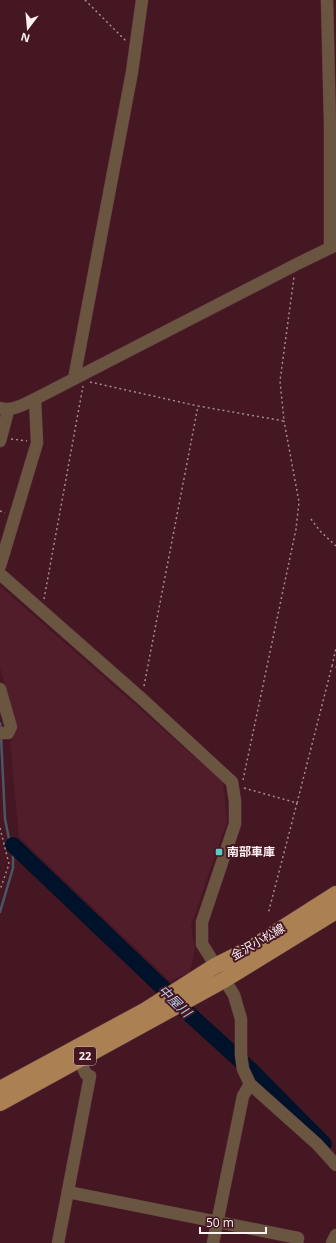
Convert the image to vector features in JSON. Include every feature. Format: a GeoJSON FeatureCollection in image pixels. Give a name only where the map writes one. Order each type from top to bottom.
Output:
{"type":"FeatureCollection","features":[{"type":"Feature","properties":{"kind":"main road","name":"金沢小松線"},"geometry":{"type":"LineString","coordinates":[[182,995],[215,966],[252,947],[336,894]]}},
{"type":"Feature","properties":{"kind":"main road","name":"金沢小松線"},"geometry":{"type":"LineString","coordinates":[[182,995],[224,980],[336,911]]}},
{"type":"Feature","properties":{"kind":"main road","name":"22"},"geometry":{"type":"LineString","coordinates":[[0,1104],[79,1060],[182,995]]}},
{"type":"Feature","properties":{"kind":"main road","name":"22"},"geometry":{"type":"LineString","coordinates":[[0,1089],[165,1005]]}},
{"type":"Feature","properties":{"kind":"street"},"geometry":{"type":"LineString","coordinates":[[74,379],[135,50],[142,0]]}},
{"type":"Feature","properties":{"kind":"street"},"geometry":{"type":"LineString","coordinates":[[0,439],[7,415],[3,409],[19,406],[35,399],[295,265],[333,247],[327,0]]}},
{"type":"Feature","properties":{"kind":"street"},"geometry":{"type":"LineString","coordinates":[[35,399],[37,443],[0,572],[142,698],[232,782],[236,801],[235,824],[202,922],[202,944],[234,996],[240,1019],[243,1069],[250,1084],[317,1144],[336,1165]]}},
{"type":"Feature","properties":{"kind":"street"},"geometry":{"type":"LineString","coordinates":[[0,688],[11,727],[4,733]]}},
{"type":"Feature","properties":{"kind":"street"},"geometry":{"type":"LineString","coordinates":[[58,1243],[90,1076],[86,1074],[79,1060]]}},
{"type":"Feature","properties":{"kind":"street"},"geometry":{"type":"LineString","coordinates":[[212,1243],[242,1096],[250,1084]]}},
{"type":"Feature","properties":{"kind":"street"},"geometry":{"type":"LineString","coordinates":[[68,1192],[298,1238],[297,1243]]}},
{"type":"Feature","properties":{"kind":"street"},"geometry":{"type":"LineString","coordinates":[[332,1243],[336,1235]]}},
{"type":"Feature","properties":{"kind":"path"},"geometry":{"type":"LineString","coordinates":[[84,0],[135,50]]}},
{"type":"Feature","properties":{"kind":"path"},"geometry":{"type":"LineString","coordinates":[[242,782],[296,530],[299,502],[284,421],[280,381],[295,265]]}},
{"type":"Feature","properties":{"kind":"path"},"geometry":{"type":"LineString","coordinates":[[42,610],[84,381],[198,406],[284,421]]}},
{"type":"Feature","properties":{"kind":"path"},"geometry":{"type":"LineString","coordinates":[[142,698],[198,406]]}},
{"type":"Feature","properties":{"kind":"path"},"geometry":{"type":"LineString","coordinates":[[0,439],[37,443]]}},
{"type":"Feature","properties":{"kind":"path"},"geometry":{"type":"LineString","coordinates":[[311,519],[320,531],[336,546]]}},
{"type":"Feature","properties":{"kind":"path"},"geometry":{"type":"LineString","coordinates":[[268,914],[298,803],[336,648]]}},
{"type":"Feature","properties":{"kind":"path"},"geometry":{"type":"LineString","coordinates":[[332,666],[336,667]]}},
{"type":"Feature","properties":{"kind":"path"},"geometry":{"type":"LineString","coordinates":[[236,801],[240,787],[298,803]]}},
{"type":"Feature","properties":{"kind":"path"},"geometry":{"type":"LineString","coordinates":[[0,828],[9,864],[0,890]]}},
{"type":"Feature","properties":{"kind":"shaded area"},"geometry":{"type":"Polygon","coordinates":[[[0,586],[223,782],[227,822],[191,925],[195,949],[190,972],[170,981],[19,837],[10,743],[18,729],[0,668],[0,586]]]}},
{"type":"Feature","properties":{"kind":"waterway"},"geometry":{"type":"LineString","coordinates":[[0,723],[1,729]]}},
{"type":"Feature","properties":{"kind":"waterway"},"geometry":{"type":"LineString","coordinates":[[0,912],[13,868],[13,845],[9,839],[5,819],[1,736]]}},
{"type":"Feature","properties":{"kind":"waterway","name":"中屋川"},"geometry":{"type":"LineString","coordinates":[[13,845],[187,1012],[253,1072],[324,1144]]}},
{"type":"Feature","properties":{"kind":"place","name":"南部車庫"},"geometry":{"type":"Point","coordinates":[219,852]}}]}
